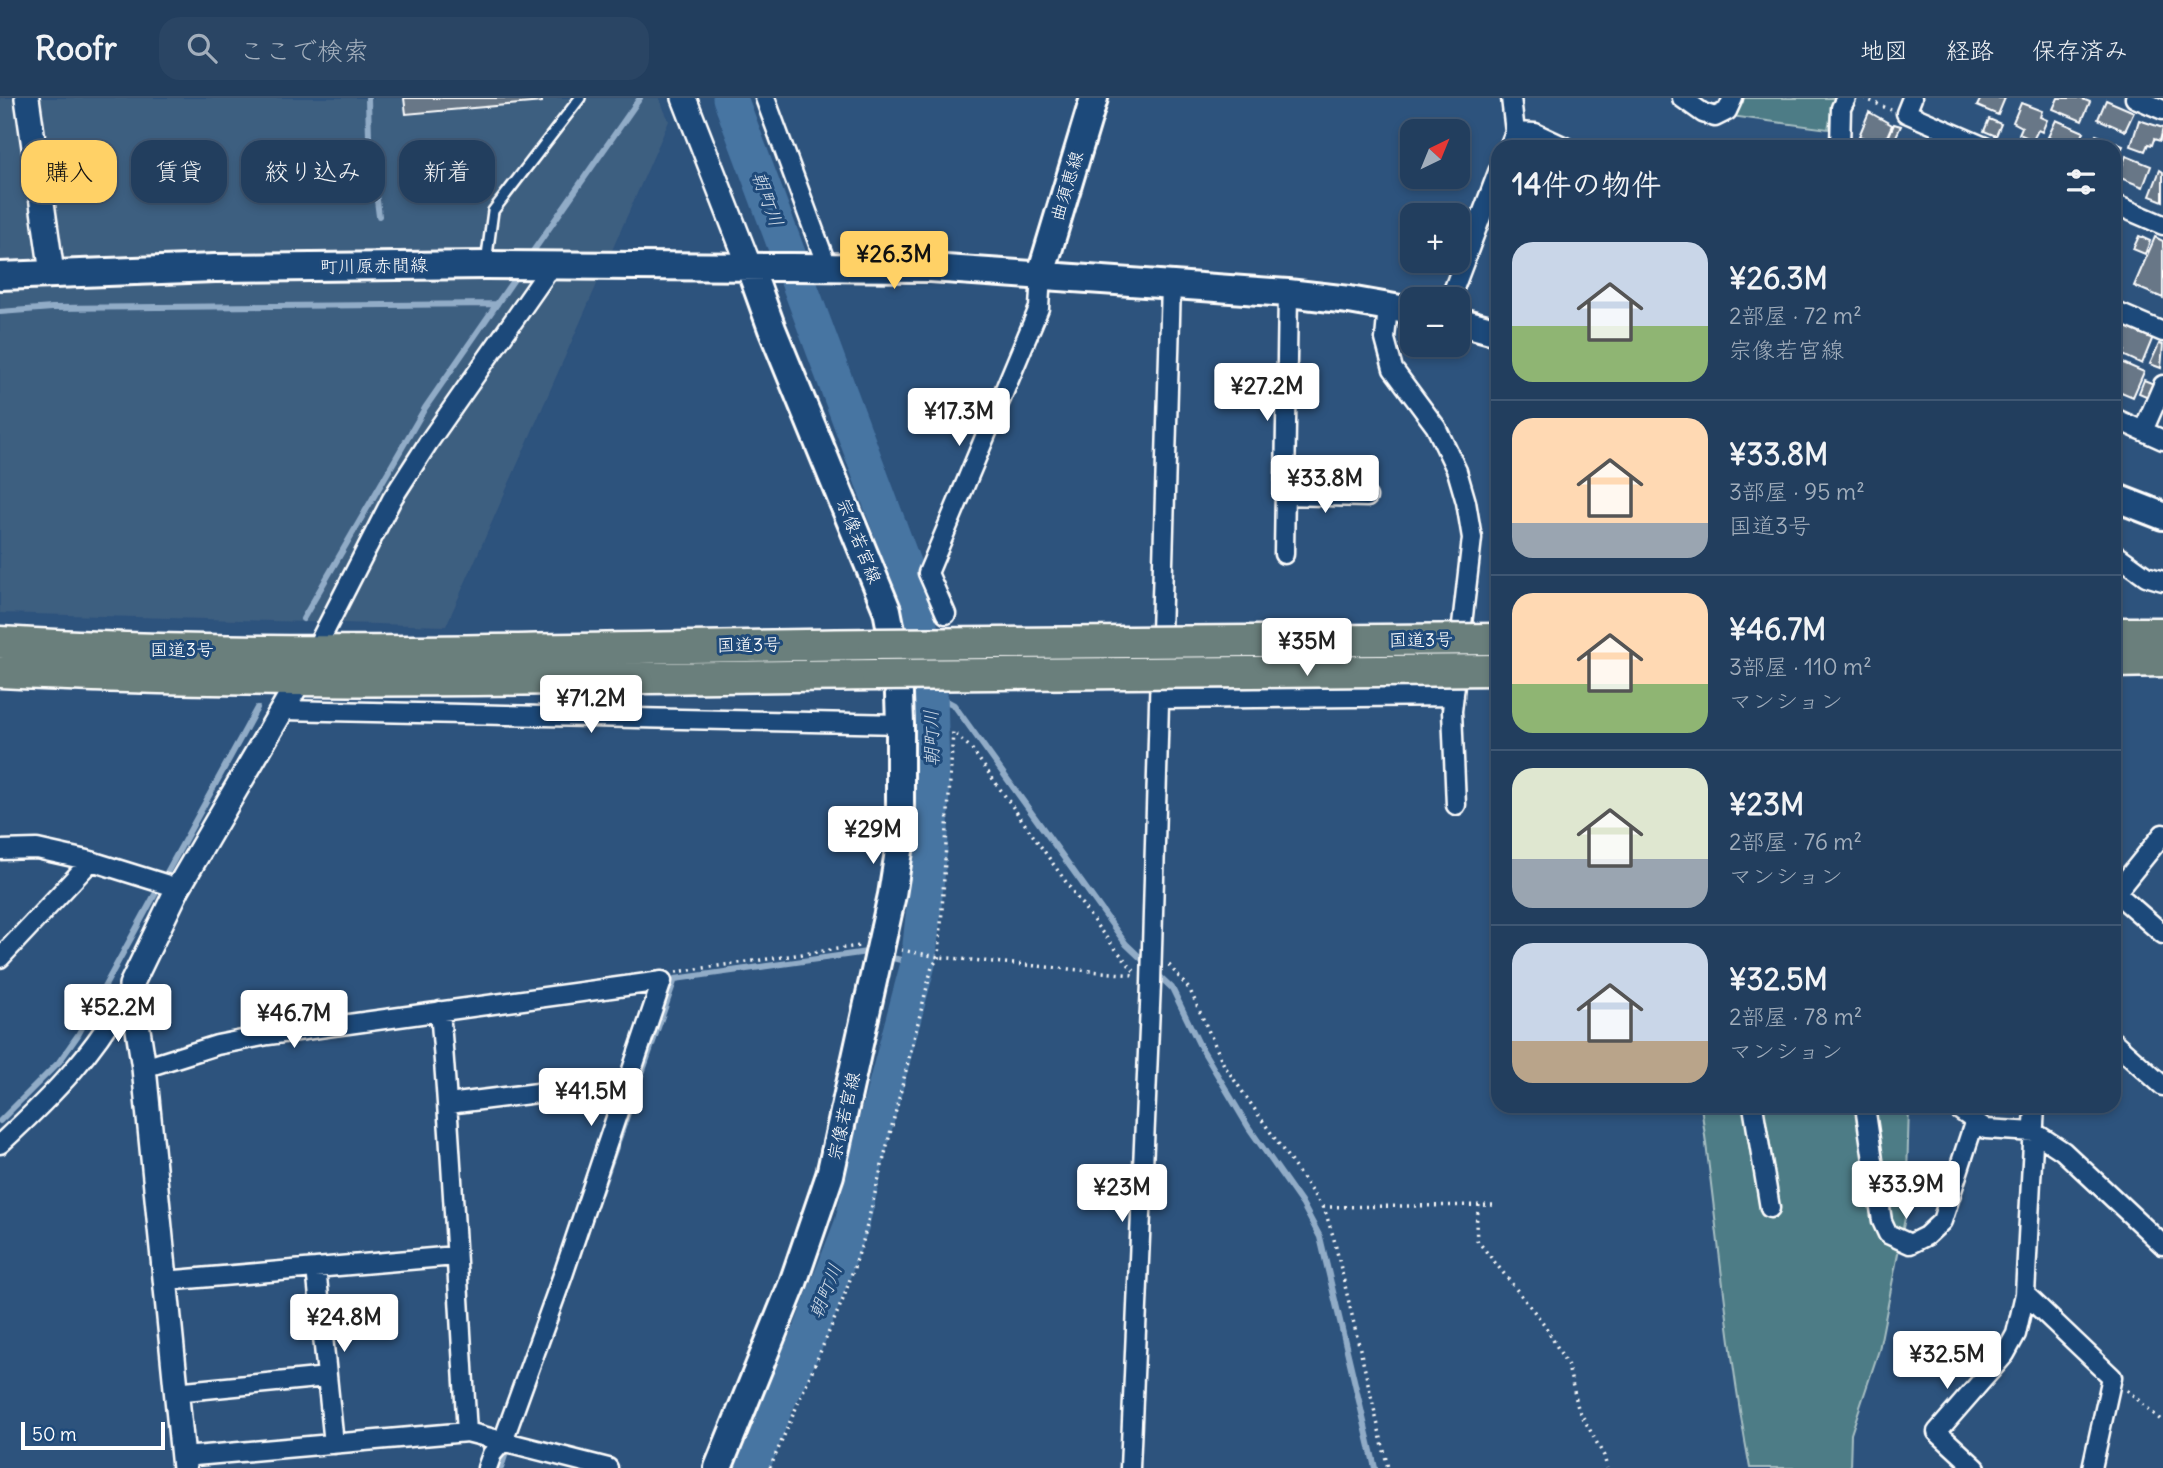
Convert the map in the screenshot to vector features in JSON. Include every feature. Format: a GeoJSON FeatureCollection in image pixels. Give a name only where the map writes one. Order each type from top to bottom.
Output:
{"type":"FeatureCollection","features":[{"type":"Feature","properties":{"kind":"highway"},"geometry":{"type":"LineString","coordinates":[[2121,634],[2163,633]]}},
{"type":"Feature","properties":{"kind":"highway","name":"国道3号"},"geometry":{"type":"LineString","coordinates":[[0,642],[116,649],[315,650],[1491,639]]}},
{"type":"Feature","properties":{"kind":"highway"},"geometry":{"type":"LineString","coordinates":[[2121,662],[2163,661]]}},
{"type":"Feature","properties":{"kind":"highway","name":"国道3号"},"geometry":{"type":"LineString","coordinates":[[0,672],[132,679],[299,681],[1491,670]]}},
{"type":"Feature","properties":{"kind":"main road","name":"曲須恵線"},"geometry":{"type":"LineString","coordinates":[[1041,274],[1094,98]]}},
{"type":"Feature","properties":{"kind":"main road","name":"町川原赤間線"},"geometry":{"type":"LineString","coordinates":[[0,276],[486,265],[749,265]]}},
{"type":"Feature","properties":{"kind":"main road"},"geometry":{"type":"LineString","coordinates":[[749,265],[931,268],[1041,274],[1288,293],[1400,309]]}},
{"type":"Feature","properties":{"kind":"main road","name":"宗像若宮線"},"geometry":{"type":"LineString","coordinates":[[718,1468],[793,1283],[830,1175],[881,947],[900,845],[898,666],[887,610],[772,329],[749,265]]}},
{"type":"Feature","properties":{"kind":"main road"},"geometry":{"type":"LineString","coordinates":[[1470,324],[1491,330]]}},
{"type":"Feature","properties":{"kind":"main road"},"geometry":{"type":"LineString","coordinates":[[2121,500],[2163,516]]}},
{"type":"Feature","properties":{"kind":"street"},"geometry":{"type":"LineString","coordinates":[[27,98],[52,273]]}},
{"type":"Feature","properties":{"kind":"street"},"geometry":{"type":"LineString","coordinates":[[684,98],[749,265]]}},
{"type":"Feature","properties":{"kind":"street"},"geometry":{"type":"LineString","coordinates":[[765,98],[827,266]]}},
{"type":"Feature","properties":{"kind":"street"},"geometry":{"type":"LineString","coordinates":[[1511,98],[1512,139],[1535,133],[1550,140]]}},
{"type":"Feature","properties":{"kind":"street"},"geometry":{"type":"LineString","coordinates":[[1682,98],[1703,113],[1715,117],[1727,111],[1733,98]]}},
{"type":"Feature","properties":{"kind":"street"},"geometry":{"type":"LineString","coordinates":[[1840,140],[1841,108],[1846,98]]}},
{"type":"Feature","properties":{"kind":"street"},"geometry":{"type":"LineString","coordinates":[[2135,98],[2163,110]]}},
{"type":"Feature","properties":{"kind":"street"},"geometry":{"type":"LineString","coordinates":[[1909,105],[1972,140]]}},
{"type":"Feature","properties":{"kind":"street"},"geometry":{"type":"LineString","coordinates":[[1455,287],[1491,191]]}},
{"type":"Feature","properties":{"kind":"street"},"geometry":{"type":"LineString","coordinates":[[2121,207],[2163,225]]}},
{"type":"Feature","properties":{"kind":"street"},"geometry":{"type":"LineString","coordinates":[[0,1144],[36,1111],[89,1054],[112,1023],[178,888],[299,681],[392,499],[551,267]]}},
{"type":"Feature","properties":{"kind":"street"},"geometry":{"type":"LineString","coordinates":[[946,614],[928,573],[1039,308],[1041,274]]}},
{"type":"Feature","properties":{"kind":"street"},"geometry":{"type":"LineString","coordinates":[[1130,1468],[1152,948],[1171,284]]}},
{"type":"Feature","properties":{"kind":"street"},"geometry":{"type":"LineString","coordinates":[[1284,554],[1288,293]]}},
{"type":"Feature","properties":{"kind":"street"},"geometry":{"type":"LineString","coordinates":[[1400,309],[1385,340],[1393,369],[1436,428],[1457,471],[1472,538],[1454,696],[1456,805]]}},
{"type":"Feature","properties":{"kind":"street"},"geometry":{"type":"LineString","coordinates":[[2121,314],[2163,332]]}},
{"type":"Feature","properties":{"kind":"street"},"geometry":{"type":"LineString","coordinates":[[2143,431],[2163,385]]}},
{"type":"Feature","properties":{"kind":"street"},"geometry":{"type":"LineString","coordinates":[[2121,421],[2163,440]]}},
{"type":"Feature","properties":{"kind":"street"},"geometry":{"type":"LineString","coordinates":[[1285,495],[1367,497]]}},
{"type":"Feature","properties":{"kind":"street"},"geometry":{"type":"LineString","coordinates":[[2121,558],[2146,576],[2163,581]]}},
{"type":"Feature","properties":{"kind":"street"},"geometry":{"type":"LineString","coordinates":[[1160,699],[1454,696]]}},
{"type":"Feature","properties":{"kind":"street"},"geometry":{"type":"LineString","coordinates":[[283,710],[900,724]]}},
{"type":"Feature","properties":{"kind":"street"},"geometry":{"type":"LineString","coordinates":[[2121,886],[2163,834]]}},
{"type":"Feature","properties":{"kind":"street"},"geometry":{"type":"LineString","coordinates":[[0,850],[37,849],[90,861],[178,888]]}},
{"type":"Feature","properties":{"kind":"street"},"geometry":{"type":"LineString","coordinates":[[0,958],[90,861]]}},
{"type":"Feature","properties":{"kind":"street"},"geometry":{"type":"LineString","coordinates":[[2121,899],[2163,934]]}},
{"type":"Feature","properties":{"kind":"street"},"geometry":{"type":"LineString","coordinates":[[144,1068],[218,1045],[268,1035],[662,981],[563,1275],[503,1441],[492,1454],[487,1468]]}},
{"type":"Feature","properties":{"kind":"street"},"geometry":{"type":"LineString","coordinates":[[131,985],[144,1068],[183,1463],[334,1444],[467,1432],[608,1468]]}},
{"type":"Feature","properties":{"kind":"street"},"geometry":{"type":"LineString","coordinates":[[440,1011],[467,1432]]}},
{"type":"Feature","properties":{"kind":"street"},"geometry":{"type":"LineString","coordinates":[[2121,1048],[2163,1086]]}},
{"type":"Feature","properties":{"kind":"street"},"geometry":{"type":"LineString","coordinates":[[448,1104],[546,1092],[621,1101]]}},
{"type":"Feature","properties":{"kind":"street"},"geometry":{"type":"LineString","coordinates":[[1754,1113],[1770,1208]]}},
{"type":"Feature","properties":{"kind":"street"},"geometry":{"type":"LineString","coordinates":[[1866,1113],[1882,1221],[1888,1234],[1910,1244],[1926,1236],[1942,1221],[1974,1123]]}},
{"type":"Feature","properties":{"kind":"street"},"geometry":{"type":"LineString","coordinates":[[1962,1113],[1986,1129],[2034,1132],[2063,1151],[2163,1245]]}},
{"type":"Feature","properties":{"kind":"street"},"geometry":{"type":"LineString","coordinates":[[1976,1468],[1937,1432],[2005,1354],[2016,1334],[2025,1294],[2035,1113]]}},
{"type":"Feature","properties":{"kind":"street"},"geometry":{"type":"LineString","coordinates":[[164,1281],[455,1256]]}},
{"type":"Feature","properties":{"kind":"street"},"geometry":{"type":"LineString","coordinates":[[316,1268],[334,1444]]}},
{"type":"Feature","properties":{"kind":"street"},"geometry":{"type":"LineString","coordinates":[[2025,1294],[2112,1377],[2092,1468]]}},
{"type":"Feature","properties":{"kind":"street"},"geometry":{"type":"LineString","coordinates":[[175,1392],[327,1377]]}},
{"type":"Feature","properties":{"kind":"lane"},"geometry":{"type":"LineString","coordinates":[[486,265],[493,211],[580,98]]}},
{"type":"Feature","properties":{"kind":"path"},"geometry":{"type":"LineString","coordinates":[[1864,98],[1895,113],[1909,105]]}},
{"type":"Feature","properties":{"kind":"path"},"geometry":{"type":"LineString","coordinates":[[662,981],[674,973],[859,945],[939,957],[1138,975],[1100,930],[971,748],[953,732],[939,957],[932,967],[863,1241],[844,1297],[770,1468]]}},
{"type":"Feature","properties":{"kind":"path"},"geometry":{"type":"LineString","coordinates":[[1152,948],[1190,990],[1224,1065],[1322,1207],[1334,1239],[1388,1468]]}},
{"type":"Feature","properties":{"kind":"path"},"geometry":{"type":"LineString","coordinates":[[1479,1205],[1477,1240],[1544,1324],[1556,1345],[1567,1366],[1578,1408],[1604,1456],[1607,1468]]}},
{"type":"Feature","properties":{"kind":"path"},"geometry":{"type":"LineString","coordinates":[[1322,1207],[1495,1205]]}},
{"type":"Feature","properties":{"kind":"path"},"geometry":{"type":"LineString","coordinates":[[2112,1377],[2163,1422]]}},
{"type":"Feature","properties":{"kind":"shaded area"},"geometry":{"type":"Polygon","coordinates":[[[0,98],[659,98],[669,121],[446,626],[0,613],[0,98]]]}},
{"type":"Feature","properties":{"kind":"green space"},"geometry":{"type":"Polygon","coordinates":[[[1738,98],[1834,98],[1828,129],[1731,116],[1738,98]]]}},
{"type":"Feature","properties":{"kind":"green space"},"geometry":{"type":"Polygon","coordinates":[[[1702,1113],[1909,1113],[1906,1213],[1879,1350],[1851,1434],[1850,1468],[1750,1468],[1729,1333],[1702,1113]]]}},
{"type":"Feature","properties":{"kind":"building"},"geometry":{"type":"Polygon","coordinates":[[[404,98],[542,98],[542,102],[406,114],[404,98]]]}},
{"type":"Feature","properties":{"kind":"building"},"geometry":{"type":"Polygon","coordinates":[[[1981,98],[2005,98],[1998,115],[1977,106],[1981,98]]]}},
{"type":"Feature","properties":{"kind":"building"},"geometry":{"type":"Polygon","coordinates":[[[2058,98],[2080,98],[2090,102],[2082,121],[2053,109],[2058,98]]]}},
{"type":"Feature","properties":{"kind":"building"},"geometry":{"type":"Polygon","coordinates":[[[2106,100],[2134,112],[2125,131],[2098,119],[2106,100]]]}},
{"type":"Feature","properties":{"kind":"building"},"geometry":{"type":"Polygon","coordinates":[[[2021,103],[2042,111],[2040,117],[2047,120],[2042,132],[2038,130],[2033,140],[2019,134],[2022,127],[2013,122],[2021,103]]]}},
{"type":"Feature","properties":{"kind":"building"},"geometry":{"type":"Polygon","coordinates":[[[1869,112],[1892,125],[1886,140],[1869,140],[1859,136],[1869,112]]]}},
{"type":"Feature","properties":{"kind":"building"},"geometry":{"type":"Polygon","coordinates":[[[1989,119],[2001,124],[1996,136],[1984,131],[1989,119]]]}},
{"type":"Feature","properties":{"kind":"building"},"geometry":{"type":"Polygon","coordinates":[[[2056,120],[2084,132],[2080,140],[2055,140],[2048,137],[2056,120]]]}},
{"type":"Feature","properties":{"kind":"building"},"geometry":{"type":"Polygon","coordinates":[[[2139,120],[2163,128],[2160,141],[2154,139],[2145,151],[2131,146],[2139,120]]]}},
{"type":"Feature","properties":{"kind":"building"},"geometry":{"type":"Polygon","coordinates":[[[1894,124],[1901,126],[1894,140],[1887,140],[1894,124]]]}},
{"type":"Feature","properties":{"kind":"building"},"geometry":{"type":"Polygon","coordinates":[[[2096,135],[2108,140],[2094,140],[2096,135]]]}},
{"type":"Feature","properties":{"kind":"building"},"geometry":{"type":"Polygon","coordinates":[[[2126,156],[2151,166],[2143,187],[2121,178],[2126,156]]]}},
{"type":"Feature","properties":{"kind":"building"},"geometry":{"type":"Polygon","coordinates":[[[2160,170],[2163,172],[2163,201],[2150,196],[2160,170]]]}},
{"type":"Feature","properties":{"kind":"building"},"geometry":{"type":"Polygon","coordinates":[[[2139,236],[2150,241],[2145,254],[2133,249],[2139,236]]]}},
{"type":"Feature","properties":{"kind":"building"},"geometry":{"type":"Polygon","coordinates":[[[2155,237],[2163,241],[2163,298],[2134,286],[2155,237]]]}},
{"type":"Feature","properties":{"kind":"building"},"geometry":{"type":"Polygon","coordinates":[[[2123,324],[2153,337],[2142,364],[2123,355],[2125,351],[2121,349],[2123,324]]]}},
{"type":"Feature","properties":{"kind":"building"},"geometry":{"type":"Polygon","coordinates":[[[2159,344],[2163,345],[2161,368],[2150,364],[2159,344]]]}},
{"type":"Feature","properties":{"kind":"building"},"geometry":{"type":"Polygon","coordinates":[[[2121,362],[2144,372],[2133,397],[2121,392],[2121,362]]]}},
{"type":"Feature","properties":{"kind":"building"},"geometry":{"type":"Polygon","coordinates":[[[2144,380],[2159,386],[2153,399],[2139,393],[2144,380]]]}},
{"type":"Feature","properties":{"kind":"waterway"},"geometry":{"type":"LineString","coordinates":[[368,98],[369,138],[379,216]]}},
{"type":"Feature","properties":{"kind":"waterway"},"geometry":{"type":"LineString","coordinates":[[529,257],[640,98]]}},
{"type":"Feature","properties":{"kind":"waterway","name":"朝町川"},"geometry":{"type":"LineString","coordinates":[[730,98],[916,598],[930,692],[932,771],[931,839],[918,964],[852,1224],[810,1333],[776,1405],[752,1468]]}},
{"type":"Feature","properties":{"kind":"waterway"},"geometry":{"type":"LineString","coordinates":[[303,619],[425,408],[519,272]]}},
{"type":"Feature","properties":{"kind":"waterway"},"geometry":{"type":"LineString","coordinates":[[0,312],[52,308],[497,304]]}},
{"type":"Feature","properties":{"kind":"waterway"},"geometry":{"type":"LineString","coordinates":[[930,692],[954,705],[1126,944],[1147,964]]}},
{"type":"Feature","properties":{"kind":"waterway"},"geometry":{"type":"LineString","coordinates":[[0,1121],[59,1062],[78,1035],[257,708]]}},
{"type":"Feature","properties":{"kind":"waterway"},"geometry":{"type":"LineString","coordinates":[[600,1193],[675,979],[867,952],[873,954]]}},
{"type":"Feature","properties":{"kind":"waterway"},"geometry":{"type":"LineString","coordinates":[[884,956],[918,964]]}},
{"type":"Feature","properties":{"kind":"waterway"},"geometry":{"type":"LineString","coordinates":[[1155,972],[1172,988],[1199,1044],[1249,1128],[1303,1205],[1320,1237],[1375,1468]]}},
{"type":"Feature","properties":{"kind":"waterway"},"geometry":{"type":"LineString","coordinates":[[501,1468],[509,1443]]}}]}
